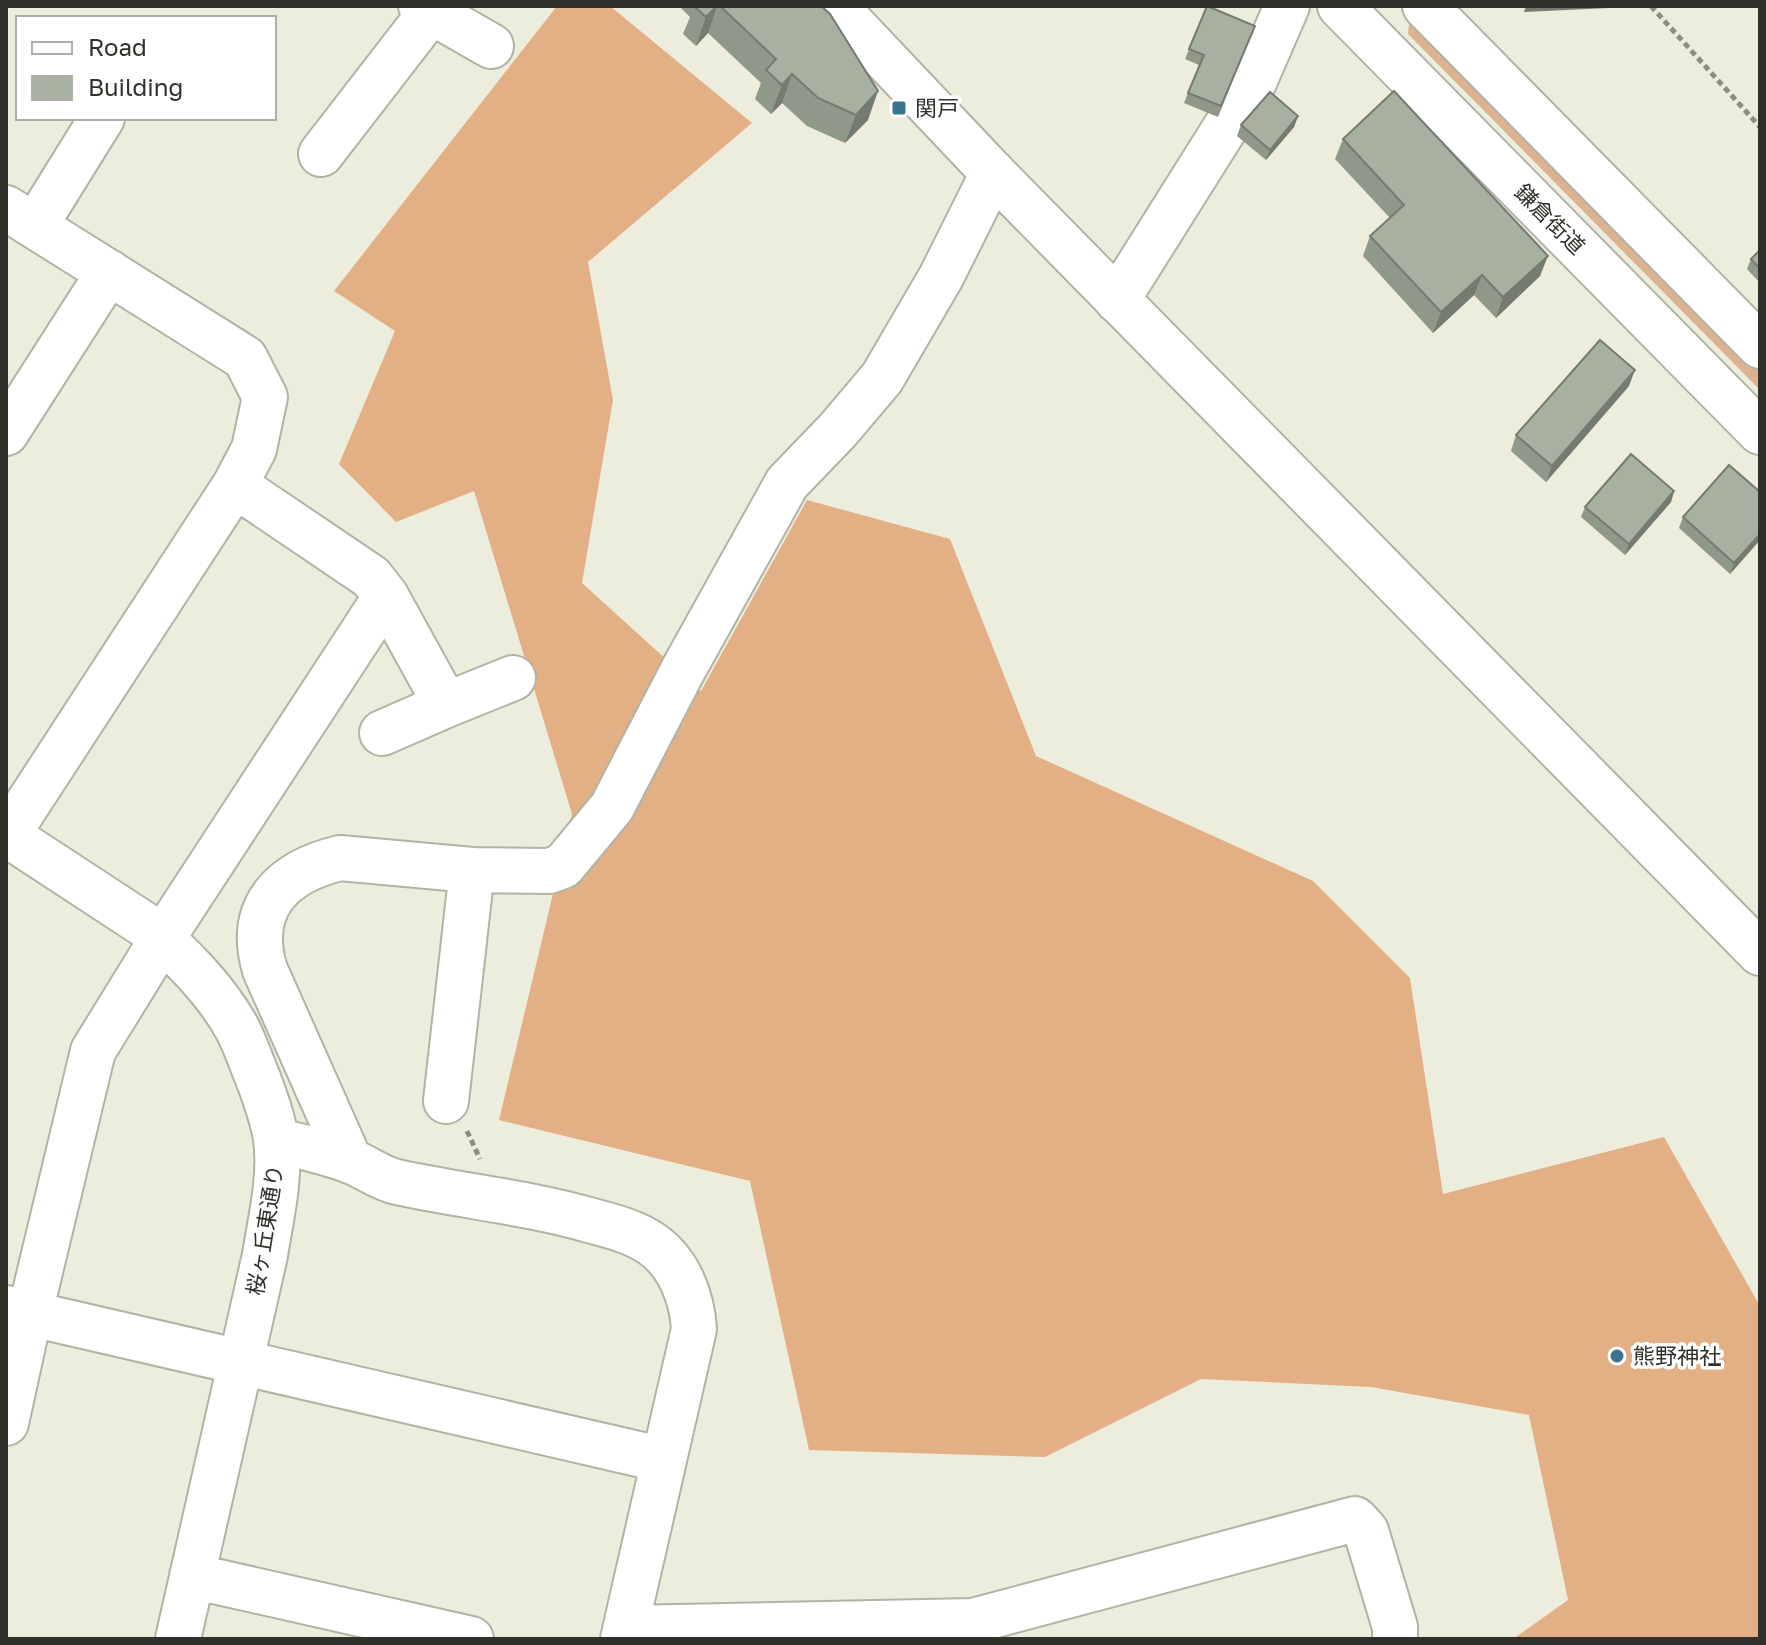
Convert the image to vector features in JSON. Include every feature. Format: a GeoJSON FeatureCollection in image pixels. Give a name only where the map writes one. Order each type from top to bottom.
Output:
{"type":"FeatureCollection","features":[{"type":"Feature","properties":{"kind":"street"},"geometry":{"type":"LineString","coordinates":[[835,6],[1117,300],[1760,953]]}},
{"type":"Feature","properties":{"kind":"street"},"geometry":{"type":"LineString","coordinates":[[1117,300],[1254,82],[1287,6]]}},
{"type":"Feature","properties":{"kind":"street"},"geometry":{"type":"LineString","coordinates":[[1425,6],[1760,346]]}},
{"type":"Feature","properties":{"kind":"street","name":"鎌倉街道"},"geometry":{"type":"LineString","coordinates":[[1344,7],[1760,432]]}},
{"type":"Feature","properties":{"kind":"street"},"geometry":{"type":"LineString","coordinates":[[326,132],[425,9],[491,46]]}},
{"type":"Feature","properties":{"kind":"street"},"geometry":{"type":"LineString","coordinates":[[7,835],[235,485],[254,449],[265,397],[245,358],[20,217],[100,120]]}},
{"type":"Feature","properties":{"kind":"street"},"geometry":{"type":"LineString","coordinates":[[350,1161],[260,955],[261,923],[279,889],[301,872],[321,862],[340,858],[472,870],[549,871],[563,866],[612,807],[677,681],[787,483],[882,378],[941,277],[993,173]]}},
{"type":"Feature","properties":{"kind":"street"},"geometry":{"type":"LineString","coordinates":[[6,433],[109,272]]}},
{"type":"Feature","properties":{"kind":"street"},"geometry":{"type":"LineString","coordinates":[[235,485],[371,577],[386,596],[446,705]]}},
{"type":"Feature","properties":{"kind":"street"},"geometry":{"type":"LineString","coordinates":[[6,1423],[18,1311],[93,1051],[162,939],[386,596]]}},
{"type":"Feature","properties":{"kind":"street"},"geometry":{"type":"LineString","coordinates":[[382,733],[513,678]]}},
{"type":"Feature","properties":{"kind":"street","name":"桜ヶ丘東通り"},"geometry":{"type":"LineString","coordinates":[[7,835],[145,925],[201,978],[237,1029],[265,1096],[276,1140],[274,1200],[242,1362],[178,1639]]}},
{"type":"Feature","properties":{"kind":"street"},"geometry":{"type":"LineString","coordinates":[[446,1101],[472,870]]}},
{"type":"Feature","properties":{"kind":"street"},"geometry":{"type":"LineString","coordinates":[[276,1140],[350,1161],[393,1181],[499,1199],[629,1231],[653,1245],[674,1267],[688,1295],[694,1329],[625,1634],[974,1630],[1355,1519],[1366,1531],[1395,1627],[1395,1639]]}},
{"type":"Feature","properties":{"kind":"street"},"geometry":{"type":"LineString","coordinates":[[18,1311],[664,1460]]}},
{"type":"Feature","properties":{"kind":"street"},"geometry":{"type":"LineString","coordinates":[[192,1576],[471,1639]]}},
{"type":"Feature","properties":{"kind":"path"},"geometry":{"type":"LineString","coordinates":[[1651,6],[1760,127]]}},
{"type":"Feature","properties":{"kind":"path"},"geometry":{"type":"LineString","coordinates":[[446,1101],[457,1108],[499,1199]]}},
{"type":"Feature","properties":{"kind":"shaded area"},"geometry":{"type":"Polygon","coordinates":[[[557,6],[610,6],[752,123],[588,262],[613,400],[582,583],[701,691],[807,500],[950,539],[1036,756],[1313,881],[1410,978],[1443,1194],[1664,1137],[1760,1306],[1760,1639],[1513,1639],[1568,1600],[1529,1415],[1371,1387],[1201,1379],[1045,1457],[809,1450],[750,1181],[499,1120],[572,814],[474,491],[396,522],[339,464],[395,331],[334,291],[557,6]]]}},
{"type":"Feature","properties":{"kind":"shaded area"},"geometry":{"type":"Polygon","coordinates":[[[1419,23],[1760,369],[1760,390],[1408,34],[1409,24],[1419,23]]]}},
{"type":"Feature","properties":{"kind":"building"},"geometry":{"type":"Polygon","coordinates":[[[694,6],[717,6],[706,17],[694,6]]]}},
{"type":"Feature","properties":{"kind":"building"},"geometry":{"type":"Polygon","coordinates":[[[720,6],[821,6],[830,14],[878,91],[856,115],[818,98],[792,74],[782,85],[766,70],[776,59],[720,6]]]}},
{"type":"Feature","properties":{"kind":"building"},"geometry":{"type":"Polygon","coordinates":[[[1207,6],[1255,26],[1221,106],[1188,93],[1204,55],[1189,49],[1207,6]]]}},
{"type":"Feature","properties":{"kind":"building"},"geometry":{"type":"Polygon","coordinates":[[[1394,91],[1548,256],[1503,297],[1482,275],[1441,312],[1370,236],[1404,205],[1343,139],[1394,91]]]}},
{"type":"Feature","properties":{"kind":"building"},"geometry":{"type":"Polygon","coordinates":[[[1270,92],[1298,116],[1270,150],[1241,125],[1270,92]]]}},
{"type":"Feature","properties":{"kind":"building"},"geometry":{"type":"Polygon","coordinates":[[[1760,250],[1760,269],[1751,259],[1760,250]]]}},
{"type":"Feature","properties":{"kind":"building"},"geometry":{"type":"Polygon","coordinates":[[[1600,340],[1635,370],[1552,466],[1516,435],[1600,340]]]}},
{"type":"Feature","properties":{"kind":"building"},"geometry":{"type":"Polygon","coordinates":[[[1631,454],[1674,491],[1629,544],[1585,507],[1631,454]]]}},
{"type":"Feature","properties":{"kind":"building"},"geometry":{"type":"Polygon","coordinates":[[[1729,465],[1760,492],[1760,534],[1734,563],[1683,517],[1729,465]]]}},
{"type":"Feature","properties":{"kind":"place","name":"関戸"},"geometry":{"type":"Point","coordinates":[899,108]}},
{"type":"Feature","properties":{"kind":"place","name":"熊野神社"},"geometry":{"type":"Point","coordinates":[1617,1356]}}]}
